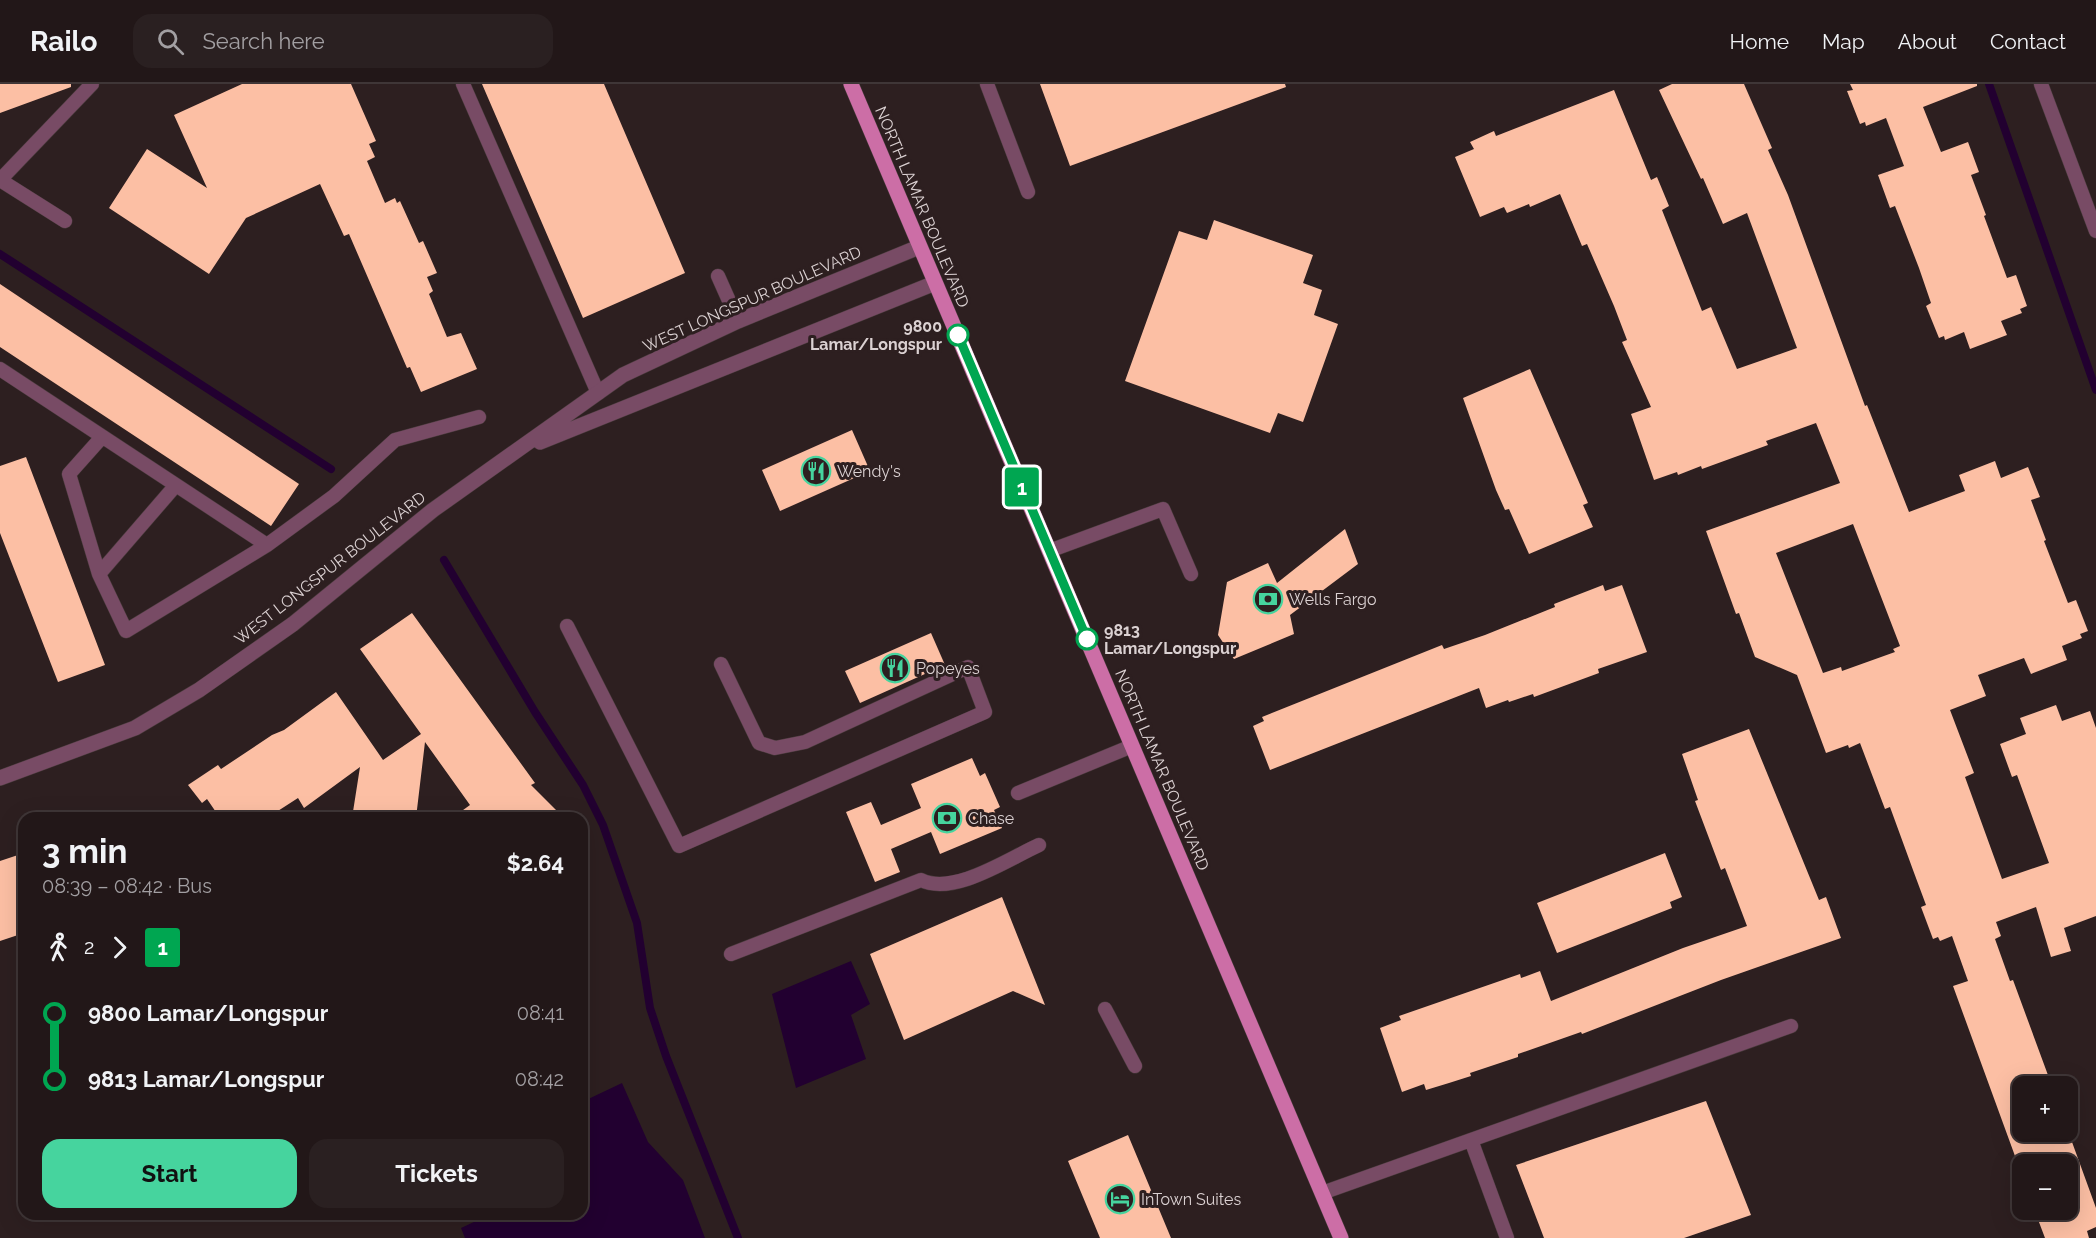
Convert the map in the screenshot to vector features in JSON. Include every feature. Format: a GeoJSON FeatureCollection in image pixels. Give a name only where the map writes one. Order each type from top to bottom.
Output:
{"type":"FeatureCollection","features":[{"type":"Feature","properties":{"kind":"main road","name":"NORTH LAMAR BOULEVARD"},"geometry":{"type":"LineString","coordinates":[[851,84],[1341,1238]]}},
{"type":"Feature","properties":{"kind":"street","name":"WEST LONGSPUR BOULEVARD"},"geometry":{"type":"LineString","coordinates":[[0,778],[135,728],[199,690],[293,624],[384,548],[623,375],[738,321],[919,247]]}},
{"type":"Feature","properties":{"kind":"street","name":"WEST LONGSPUR BOULEVARD"},"geometry":{"type":"LineString","coordinates":[[515,453],[935,283]]}},
{"type":"Feature","properties":{"kind":"lane"},"geometry":{"type":"LineString","coordinates":[[65,221],[0,180],[92,84]]}},
{"type":"Feature","properties":{"kind":"lane"},"geometry":{"type":"LineString","coordinates":[[463,84],[598,393]]}},
{"type":"Feature","properties":{"kind":"lane"},"geometry":{"type":"LineString","coordinates":[[987,84],[1028,192]]}},
{"type":"Feature","properties":{"kind":"lane"},"geometry":{"type":"LineString","coordinates":[[2041,84],[2096,231]]}},
{"type":"Feature","properties":{"kind":"lane"},"geometry":{"type":"LineString","coordinates":[[718,276],[738,321]]}},
{"type":"Feature","properties":{"kind":"lane"},"geometry":{"type":"LineString","coordinates":[[0,369],[267,545]]}},
{"type":"Feature","properties":{"kind":"lane"},"geometry":{"type":"LineString","coordinates":[[102,436],[69,474],[99,574],[126,631],[267,545],[333,496],[395,440],[479,417]]}},
{"type":"Feature","properties":{"kind":"lane"},"geometry":{"type":"LineString","coordinates":[[99,574],[176,485]]}},
{"type":"Feature","properties":{"kind":"lane"},"geometry":{"type":"LineString","coordinates":[[1049,551],[1163,509],[1191,574]]}},
{"type":"Feature","properties":{"kind":"lane"},"geometry":{"type":"LineString","coordinates":[[567,626],[679,846],[985,712],[968,667],[805,742],[775,748],[759,743],[721,664]]}},
{"type":"Feature","properties":{"kind":"lane"},"geometry":{"type":"LineString","coordinates":[[1018,793],[1132,746]]}},
{"type":"Feature","properties":{"kind":"lane"},"geometry":{"type":"LineString","coordinates":[[731,954],[921,880],[939,885],[957,884],[1039,845]]}},
{"type":"Feature","properties":{"kind":"lane"},"geometry":{"type":"LineString","coordinates":[[1105,1009],[1135,1066]]}},
{"type":"Feature","properties":{"kind":"lane"},"geometry":{"type":"LineString","coordinates":[[1322,1193],[1791,1026]]}},
{"type":"Feature","properties":{"kind":"lane"},"geometry":{"type":"LineString","coordinates":[[1471,1140],[1507,1238]]}},
{"type":"Feature","properties":{"kind":"shaded area"},"geometry":{"type":"Polygon","coordinates":[[[851,961],[870,1004],[851,1015],[866,1059],[796,1088],[772,994],[851,961]]]}},
{"type":"Feature","properties":{"kind":"shaded area"},"geometry":{"type":"Polygon","coordinates":[[[622,1083],[648,1142],[683,1180],[705,1238],[465,1238],[461,1228],[478,1220],[588,1220],[588,1099],[622,1083]]]}},
{"type":"Feature","properties":{"kind":"building"},"geometry":{"type":"Polygon","coordinates":[[[0,84],[71,84],[71,87],[0,113],[0,84]]]}},
{"type":"Feature","properties":{"kind":"building"},"geometry":{"type":"Polygon","coordinates":[[[242,84],[351,84],[376,141],[369,144],[375,157],[367,161],[385,203],[395,198],[397,203],[400,201],[419,243],[423,241],[437,273],[427,277],[433,291],[429,294],[447,337],[461,333],[477,369],[421,392],[410,367],[407,368],[349,234],[344,236],[320,184],[246,218],[209,274],[109,208],[147,149],[207,188],[174,115],[242,84]]]}},
{"type":"Feature","properties":{"kind":"building"},"geometry":{"type":"Polygon","coordinates":[[[482,84],[604,84],[685,273],[583,318],[482,84]]]}},
{"type":"Feature","properties":{"kind":"building"},"geometry":{"type":"Polygon","coordinates":[[[1040,84],[1285,84],[1286,87],[1070,166],[1040,84]]]}},
{"type":"Feature","properties":{"kind":"building"},"geometry":{"type":"Polygon","coordinates":[[[1672,84],[1744,84],[1772,148],[1768,150],[1788,195],[1865,406],[1867,405],[1909,512],[1965,491],[1959,475],[1995,461],[2001,478],[2028,467],[2040,497],[2031,500],[2046,540],[2044,541],[2068,603],[2076,600],[2088,631],[2080,634],[2082,638],[2062,646],[2067,660],[2031,674],[2024,658],[1978,675],[1986,696],[1950,710],[1974,773],[1965,777],[2002,879],[2049,863],[2017,775],[2012,777],[2000,744],[2026,734],[2020,718],[2056,705],[2062,721],[2090,711],[2096,728],[2096,916],[2064,928],[2071,951],[2051,957],[2036,907],[1996,922],[2001,936],[1995,939],[2010,981],[2013,980],[2048,1076],[2012,1076],[2012,1142],[2072,1142],[2076,1154],[2014,1154],[1953,986],[1968,981],[1952,936],[1940,941],[1938,937],[1933,939],[1921,907],[1926,905],[1890,807],[1885,809],[1860,743],[1826,753],[1797,675],[1755,657],[1739,613],[1736,614],[1706,531],[1840,483],[1816,423],[1766,441],[1768,445],[1702,469],[1701,466],[1678,475],[1677,472],[1654,480],[1631,414],[1651,407],[1622,342],[1627,340],[1614,306],[1587,244],[1582,246],[1560,194],[1530,207],[1529,204],[1507,213],[1504,207],[1480,217],[1455,157],[1474,149],[1470,142],[1494,131],[1496,136],[1614,90],[1651,180],[1657,177],[1669,206],[1662,210],[1702,311],[1711,307],[1737,369],[1797,348],[1747,213],[1723,224],[1703,178],[1701,179],[1659,90],[1672,84]],[[1853,524],[1776,553],[1823,673],[1841,667],[1842,671],[1895,652],[1893,649],[1900,646],[1853,524]]]}},
{"type":"Feature","properties":{"kind":"building"},"geometry":{"type":"Polygon","coordinates":[[[1850,84],[1977,84],[1977,86],[1923,107],[1941,152],[1968,142],[1979,172],[1971,175],[1986,215],[1984,216],[2007,278],[2016,275],[2027,306],[2020,309],[2022,313],[2001,321],[2007,335],[1970,349],[1964,332],[1945,340],[1944,336],[1939,338],[1926,306],[1931,303],[1919,268],[1895,206],[1890,208],[1878,175],[1904,166],[1886,118],[1866,126],[1865,122],[1860,124],[1847,91],[1853,90],[1850,84]]]}},
{"type":"Feature","properties":{"kind":"building"},"geometry":{"type":"Polygon","coordinates":[[[1214,220],[1313,255],[1303,283],[1322,290],[1314,315],[1338,324],[1303,422],[1278,413],[1270,433],[1125,381],[1179,231],[1207,240],[1214,220]]]}},
{"type":"Feature","properties":{"kind":"building"},"geometry":{"type":"Polygon","coordinates":[[[0,284],[299,484],[271,526],[0,347],[0,284]]]}},
{"type":"Feature","properties":{"kind":"building"},"geometry":{"type":"Polygon","coordinates":[[[1530,369],[1588,503],[1583,505],[1593,527],[1529,554],[1509,509],[1505,510],[1496,490],[1463,398],[1530,369]]]}},
{"type":"Feature","properties":{"kind":"building","name":"Wendy's"},"geometry":{"type":"Polygon","coordinates":[[[852,430],[870,471],[780,511],[762,470],[852,430]]]}},
{"type":"Feature","properties":{"kind":"building"},"geometry":{"type":"Polygon","coordinates":[[[26,457],[105,665],[58,682],[0,533],[0,466],[26,457]]]}},
{"type":"Feature","properties":{"kind":"building","name":"Wells Fargo"},"geometry":{"type":"Polygon","coordinates":[[[1345,529],[1358,564],[1290,615],[1294,634],[1234,659],[1218,635],[1227,582],[1268,563],[1277,583],[1345,529]]]}},
{"type":"Feature","properties":{"kind":"building"},"geometry":{"type":"Polygon","coordinates":[[[1603,585],[1605,591],[1622,585],[1647,652],[1598,669],[1599,673],[1534,697],[1533,694],[1486,708],[1479,688],[1270,770],[1253,726],[1264,721],[1262,717],[1442,645],[1444,649],[1485,635],[1603,585]]]}},
{"type":"Feature","properties":{"kind":"building"},"geometry":{"type":"Polygon","coordinates":[[[412,613],[535,783],[531,785],[558,812],[460,812],[470,805],[425,742],[417,812],[353,812],[360,767],[304,808],[298,798],[276,812],[216,812],[207,799],[202,803],[188,785],[218,765],[221,769],[272,735],[284,730],[336,692],[383,760],[421,734],[360,649],[412,613]]]}},
{"type":"Feature","properties":{"kind":"building","name":"Popeyes"},"geometry":{"type":"Polygon","coordinates":[[[931,633],[945,665],[860,703],[845,671],[931,633]]]}},
{"type":"Feature","properties":{"kind":"building"},"geometry":{"type":"Polygon","coordinates":[[[1749,729],[1819,900],[1826,897],[1841,938],[1721,980],[1582,1034],[1581,1032],[1518,1054],[1518,1057],[1470,1073],[1471,1076],[1426,1090],[1424,1084],[1402,1092],[1380,1028],[1401,1020],[1399,1016],[1520,974],[1521,978],[1540,971],[1551,1001],[1683,948],[1747,926],[1725,868],[1721,870],[1695,801],[1698,800],[1682,754],[1749,729]]]}},
{"type":"Feature","properties":{"kind":"building","name":"Chase"},"geometry":{"type":"Polygon","coordinates":[[[972,758],[980,776],[985,773],[1000,807],[994,810],[1002,828],[940,854],[931,832],[891,849],[900,872],[875,882],[846,812],[871,802],[881,825],[921,808],[911,784],[972,758]]]}},
{"type":"Feature","properties":{"kind":"building"},"geometry":{"type":"Polygon","coordinates":[[[1665,853],[1682,897],[1670,902],[1672,908],[1557,953],[1537,903],[1665,853]]]}},
{"type":"Feature","properties":{"kind":"building"},"geometry":{"type":"Polygon","coordinates":[[[18,855],[18,935],[0,941],[0,861],[18,855]]]}},
{"type":"Feature","properties":{"kind":"building"},"geometry":{"type":"Polygon","coordinates":[[[1002,897],[1045,1005],[1013,991],[904,1040],[870,954],[1002,897]]]}},
{"type":"Feature","properties":{"kind":"building"},"geometry":{"type":"Polygon","coordinates":[[[1706,1101],[1751,1215],[1684,1238],[1544,1238],[1516,1165],[1706,1101]]]}},
{"type":"Feature","properties":{"kind":"building","name":"InTown Suites"},"geometry":{"type":"Polygon","coordinates":[[[1128,1135],[1171,1238],[1100,1238],[1068,1161],[1128,1135]]]}},
{"type":"Feature","properties":{"kind":"building"},"geometry":{"type":"Polygon","coordinates":[[[2078,1158],[2096,1208],[2096,1227],[2087,1231],[2089,1238],[2045,1238],[2038,1220],[2078,1220],[2078,1158]]]}},
{"type":"Feature","properties":{"kind":"waterway"},"geometry":{"type":"LineString","coordinates":[[1989,84],[2096,390]]}},
{"type":"Feature","properties":{"kind":"waterway"},"geometry":{"type":"LineString","coordinates":[[0,254],[331,469]]}},
{"type":"Feature","properties":{"kind":"waterway"},"geometry":{"type":"LineString","coordinates":[[444,560],[535,712],[583,785],[603,825],[637,923],[650,1008],[666,1056],[738,1238]]}},
{"type":"Feature","properties":{"kind":"bus line","name":"1"},"geometry":{"type":"LineString","coordinates":[[958,335],[1087,639]]}},
{"type":"Feature","properties":{"kind":"place","name":"9800 Lamar/Longspur"},"geometry":{"type":"Point","coordinates":[958,335]}},
{"type":"Feature","properties":{"kind":"place","name":"Wendy's"},"geometry":{"type":"Point","coordinates":[816,471]}},
{"type":"Feature","properties":{"kind":"place","name":"Wells Fargo"},"geometry":{"type":"Point","coordinates":[1268,599]}},
{"type":"Feature","properties":{"kind":"place","name":"9813 Lamar/Longspur"},"geometry":{"type":"Point","coordinates":[1087,639]}},
{"type":"Feature","properties":{"kind":"place","name":"Popeyes"},"geometry":{"type":"Point","coordinates":[895,668]}},
{"type":"Feature","properties":{"kind":"place","name":"Chase"},"geometry":{"type":"Point","coordinates":[947,818]}},
{"type":"Feature","properties":{"kind":"place","name":"InTown Suites"},"geometry":{"type":"Point","coordinates":[1120,1199]}}]}
